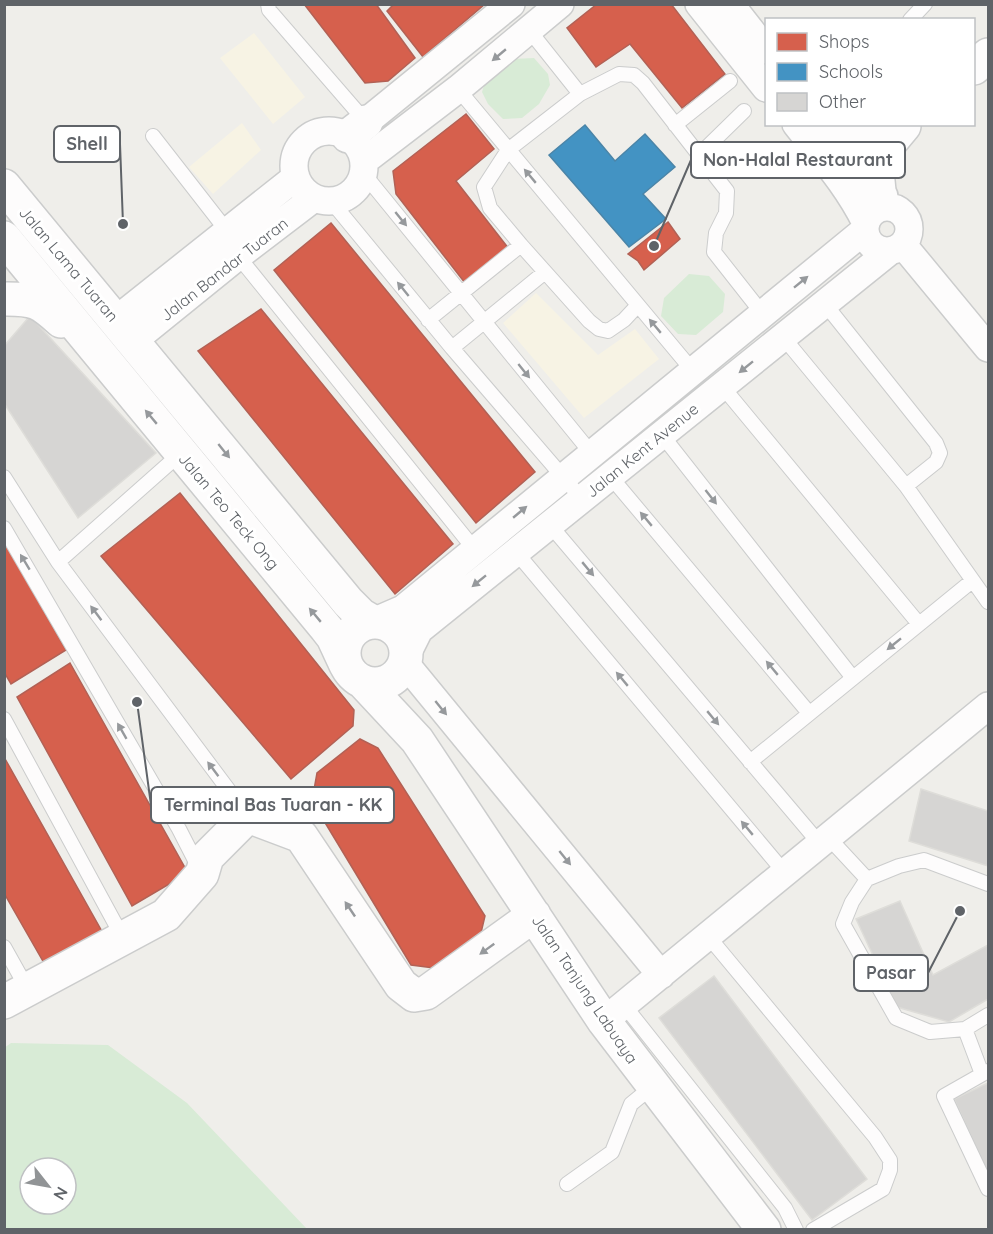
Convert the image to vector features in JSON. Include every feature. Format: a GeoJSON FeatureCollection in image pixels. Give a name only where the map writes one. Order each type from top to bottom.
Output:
{"type":"FeatureCollection","features":[{"type":"Feature","properties":{"kind":"street"},"geometry":{"type":"LineString","coordinates":[[360,148],[337,131],[314,134],[304,141],[294,162],[296,177],[300,185],[323,200],[342,199],[352,193],[359,184],[360,148],[512,4]]}},
{"type":"Feature","properties":{"kind":"street"},"geometry":{"type":"LineString","coordinates":[[360,148],[458,90],[560,4]]}},
{"type":"Feature","properties":{"kind":"street"},"geometry":{"type":"LineString","coordinates":[[699,4],[765,87]]}},
{"type":"Feature","properties":{"kind":"street"},"geometry":{"type":"LineString","coordinates":[[730,4],[765,49]]}},
{"type":"Feature","properties":{"kind":"street"},"geometry":{"type":"LineString","coordinates":[[975,67],[988,55]]}},
{"type":"Feature","properties":{"kind":"street"},"geometry":{"type":"LineString","coordinates":[[798,126],[847,169],[902,212],[909,225],[907,239],[896,248],[876,248],[870,244],[847,169],[828,126]]}},
{"type":"Feature","properties":{"kind":"street"},"geometry":{"type":"LineString","coordinates":[[831,126],[848,135],[896,126]]}},
{"type":"Feature","properties":{"kind":"street"},"geometry":{"type":"LineString","coordinates":[[847,169],[899,126]]}},
{"type":"Feature","properties":{"kind":"street"},"geometry":{"type":"LineString","coordinates":[[866,226],[874,211],[881,208],[886,199],[877,171],[884,150],[899,126]]}},
{"type":"Feature","properties":{"kind":"street","name":"Jalan Bandar Tuaran"},"geometry":{"type":"LineString","coordinates":[[124,330],[227,231],[296,177]]}},
{"type":"Feature","properties":{"kind":"street","name":"Jalan Lama Tuaran"},"geometry":{"type":"LineString","coordinates":[[4,186],[124,330]]}},
{"type":"Feature","properties":{"kind":"street","name":"Jalan Bandar Tuaran"},"geometry":{"type":"LineString","coordinates":[[124,330],[323,200]]}},
{"type":"Feature","properties":{"kind":"street","name":"Jalan Kent Avenue"},"geometry":{"type":"LineString","coordinates":[[373,622],[403,609],[866,226]]}},
{"type":"Feature","properties":{"kind":"street","name":"Jalan Lama Tuaran"},"geometry":{"type":"LineString","coordinates":[[4,238],[101,358]]}},
{"type":"Feature","properties":{"kind":"street"},"geometry":{"type":"LineString","coordinates":[[896,248],[988,348]]}},
{"type":"Feature","properties":{"kind":"street","name":"Jalan Kent Avenue"},"geometry":{"type":"LineString","coordinates":[[402,665],[419,630],[896,248]]}},
{"type":"Feature","properties":{"kind":"street"},"geometry":{"type":"LineString","coordinates":[[6,300],[34,274],[61,254]]}},
{"type":"Feature","properties":{"kind":"street"},"geometry":{"type":"LineString","coordinates":[[6,300],[27,299],[44,306],[101,358],[124,330]]}},
{"type":"Feature","properties":{"kind":"street","name":"Jalan Teo Teck Ong"},"geometry":{"type":"LineString","coordinates":[[124,330],[348,602],[361,615],[373,622]]}},
{"type":"Feature","properties":{"kind":"street","name":"Jalan Teo Teck Ong"},"geometry":{"type":"LineString","coordinates":[[101,358],[333,637],[354,673],[417,740]]}},
{"type":"Feature","properties":{"kind":"street"},"geometry":{"type":"LineString","coordinates":[[402,665],[380,683],[354,673],[344,652],[347,639],[361,626],[373,622],[395,630],[404,642],[402,699],[417,740]]}},
{"type":"Feature","properties":{"kind":"street"},"geometry":{"type":"LineString","coordinates":[[402,665],[661,975]]}},
{"type":"Feature","properties":{"kind":"street"},"geometry":{"type":"LineString","coordinates":[[614,1013],[988,706]]}},
{"type":"Feature","properties":{"kind":"street","name":"Jalan Tanjung Labuaya"},"geometry":{"type":"LineString","coordinates":[[417,740],[534,915],[614,1013],[653,1086],[764,1230]]}},
{"type":"Feature","properties":{"kind":"street"},"geometry":{"type":"LineString","coordinates":[[16,996],[166,915],[202,874],[207,857],[248,816],[301,836],[402,985],[414,995],[426,993],[534,915]]}},
{"type":"Feature","properties":{"kind":"lane"},"geometry":{"type":"LineString","coordinates":[[268,4],[269,10],[360,148],[462,294],[591,454]]}},
{"type":"Feature","properties":{"kind":"lane"},"geometry":{"type":"LineString","coordinates":[[912,18],[925,4]]}},
{"type":"Feature","properties":{"kind":"lane"},"geometry":{"type":"LineString","coordinates":[[529,30],[580,93]]}},
{"type":"Feature","properties":{"kind":"lane"},"geometry":{"type":"LineString","coordinates":[[638,305],[624,320],[608,331],[589,321],[490,208],[484,187],[508,150],[580,93],[619,74],[634,75],[727,191],[726,213],[716,233],[714,252],[762,313]]}},
{"type":"Feature","properties":{"kind":"lane"},"geometry":{"type":"LineString","coordinates":[[675,125],[730,81]]}},
{"type":"Feature","properties":{"kind":"lane"},"geometry":{"type":"LineString","coordinates":[[458,90],[693,370]]}},
{"type":"Feature","properties":{"kind":"lane"},"geometry":{"type":"LineString","coordinates":[[699,155],[744,111]]}},
{"type":"Feature","properties":{"kind":"lane"},"geometry":{"type":"LineString","coordinates":[[153,136],[227,231]]}},
{"type":"Feature","properties":{"kind":"lane"},"geometry":{"type":"LineString","coordinates":[[323,200],[582,499]]}},
{"type":"Feature","properties":{"kind":"lane"},"geometry":{"type":"LineString","coordinates":[[428,320],[521,245]]}},
{"type":"Feature","properties":{"kind":"lane"},"geometry":{"type":"LineString","coordinates":[[238,256],[474,550]]}},
{"type":"Feature","properties":{"kind":"lane"},"geometry":{"type":"LineString","coordinates":[[452,348],[545,272]]}},
{"type":"Feature","properties":{"kind":"lane"},"geometry":{"type":"LineString","coordinates":[[825,304],[936,443],[940,453],[936,462],[906,486]]}},
{"type":"Feature","properties":{"kind":"lane"},"geometry":{"type":"LineString","coordinates":[[783,337],[906,486],[988,602]]}},
{"type":"Feature","properties":{"kind":"lane"},"geometry":{"type":"LineString","coordinates":[[722,386],[919,624]]}},
{"type":"Feature","properties":{"kind":"lane"},"geometry":{"type":"LineString","coordinates":[[662,435],[853,678]]}},
{"type":"Feature","properties":{"kind":"lane"},"geometry":{"type":"LineString","coordinates":[[58,562],[181,453]]}},
{"type":"Feature","properties":{"kind":"lane"},"geometry":{"type":"LineString","coordinates":[[610,476],[809,713]]}},
{"type":"Feature","properties":{"kind":"lane"},"geometry":{"type":"LineString","coordinates":[[4,477],[58,562],[248,816]]}},
{"type":"Feature","properties":{"kind":"lane"},"geometry":{"type":"LineString","coordinates":[[550,525],[750,762],[824,841],[867,879]]}},
{"type":"Feature","properties":{"kind":"lane"},"geometry":{"type":"LineString","coordinates":[[4,528],[179,829],[202,874]]}},
{"type":"Feature","properties":{"kind":"lane"},"geometry":{"type":"LineString","coordinates":[[516,552],[785,873]]}},
{"type":"Feature","properties":{"kind":"lane"},"geometry":{"type":"LineString","coordinates":[[750,762],[972,581]]}},
{"type":"Feature","properties":{"kind":"lane"},"geometry":{"type":"LineString","coordinates":[[4,719],[123,938]]}},
{"type":"Feature","properties":{"kind":"lane"},"geometry":{"type":"LineString","coordinates":[[988,884],[924,860],[899,866],[867,879],[852,902],[843,924],[896,1018],[930,1032],[965,1029],[988,1015]]}},
{"type":"Feature","properties":{"kind":"lane"},"geometry":{"type":"LineString","coordinates":[[708,936],[875,1137],[890,1160],[890,1170],[883,1189],[813,1230]]}},
{"type":"Feature","properties":{"kind":"lane"},"geometry":{"type":"LineString","coordinates":[[4,947],[16,996]]}},
{"type":"Feature","properties":{"kind":"lane"},"geometry":{"type":"LineString","coordinates":[[614,1013],[785,1208],[796,1230]]}},
{"type":"Feature","properties":{"kind":"lane"},"geometry":{"type":"LineString","coordinates":[[965,1029],[985,1073],[944,1096],[988,1190]]}},
{"type":"Feature","properties":{"kind":"lane"},"geometry":{"type":"LineString","coordinates":[[567,1184],[612,1152],[631,1104],[653,1086]]}},
{"type":"Feature","properties":{"kind":"shaded area"},"geometry":{"type":"Polygon","coordinates":[[[254,33],[305,97],[273,124],[220,58],[254,33]]]}},
{"type":"Feature","properties":{"kind":"shaded area"},"geometry":{"type":"Polygon","coordinates":[[[242,123],[261,150],[213,194],[189,167],[242,123]]]}},
{"type":"Feature","properties":{"kind":"shaded area"},"geometry":{"type":"Polygon","coordinates":[[[536,293],[598,355],[635,329],[659,359],[584,418],[503,323],[536,293]]]}},
{"type":"Feature","properties":{"kind":"green space"},"geometry":{"type":"Polygon","coordinates":[[[534,58],[548,74],[550,85],[539,104],[522,118],[503,119],[488,104],[482,92],[486,79],[512,59],[534,58]]]}},
{"type":"Feature","properties":{"kind":"green space"},"geometry":{"type":"Polygon","coordinates":[[[689,274],[709,276],[725,294],[723,312],[696,335],[678,334],[661,316],[664,298],[689,274]]]}},
{"type":"Feature","properties":{"kind":"green space"},"geometry":{"type":"Polygon","coordinates":[[[11,1043],[108,1045],[187,1103],[307,1229],[5,1229],[4,1048],[11,1043]]]}},
{"type":"Feature","properties":{"kind":"building: Shops"},"geometry":{"type":"Polygon","coordinates":[[[304,4],[376,4],[415,58],[388,81],[365,83],[304,4]]]}},
{"type":"Feature","properties":{"kind":"building: Shops"},"geometry":{"type":"Polygon","coordinates":[[[394,4],[485,4],[423,57],[387,11],[394,4]]]}},
{"type":"Feature","properties":{"kind":"building: Shops"},"geometry":{"type":"Polygon","coordinates":[[[597,4],[671,4],[725,74],[682,108],[630,44],[596,67],[567,28],[597,4]]]}},
{"type":"Feature","properties":{"kind":"building: Shops"},"geometry":{"type":"Polygon","coordinates":[[[466,114],[494,149],[456,181],[509,249],[465,283],[396,194],[393,171],[466,114]]]}},
{"type":"Feature","properties":{"kind":"building: Shops"},"geometry":{"type":"Polygon","coordinates":[[[668,222],[680,239],[644,270],[638,261],[628,254],[668,222]]]}},
{"type":"Feature","properties":{"kind":"building: Shops"},"geometry":{"type":"Polygon","coordinates":[[[331,223],[535,472],[476,523],[274,270],[331,223]]]}},
{"type":"Feature","properties":{"kind":"building: Shops"},"geometry":{"type":"Polygon","coordinates":[[[261,309],[453,544],[395,594],[198,351],[261,309]]]}},
{"type":"Feature","properties":{"kind":"building: Shops"},"geometry":{"type":"Polygon","coordinates":[[[180,493],[354,710],[353,726],[291,779],[101,556],[180,493]]]}},
{"type":"Feature","properties":{"kind":"building: Shops"},"geometry":{"type":"Polygon","coordinates":[[[4,541],[66,650],[11,684],[4,672],[4,541]]]}},
{"type":"Feature","properties":{"kind":"building: Shops"},"geometry":{"type":"Polygon","coordinates":[[[70,663],[188,873],[132,906],[17,697],[70,663]]]}},
{"type":"Feature","properties":{"kind":"building: Shops"},"geometry":{"type":"Polygon","coordinates":[[[360,739],[378,748],[485,916],[480,937],[434,968],[411,965],[312,801],[317,773],[360,739]]]}},
{"type":"Feature","properties":{"kind":"building: Shops"},"geometry":{"type":"Polygon","coordinates":[[[4,757],[104,935],[48,970],[4,893],[4,757]]]}},
{"type":"Feature","properties":{"kind":"building: Schools"},"geometry":{"type":"Polygon","coordinates":[[[585,125],[615,161],[645,134],[675,167],[643,194],[666,219],[629,247],[549,155],[585,125]]]}},
{"type":"Feature","properties":{"kind":"building: Other"},"geometry":{"type":"Polygon","coordinates":[[[30,316],[156,453],[78,518],[4,403],[4,346],[30,316]]]}},
{"type":"Feature","properties":{"kind":"building: Other"},"geometry":{"type":"Polygon","coordinates":[[[921,789],[988,811],[988,866],[909,841],[921,789]]]}},
{"type":"Feature","properties":{"kind":"building: Other"},"geometry":{"type":"Polygon","coordinates":[[[900,901],[933,975],[988,945],[988,999],[949,1022],[897,1007],[856,919],[900,901]]]}},
{"type":"Feature","properties":{"kind":"building: Other"},"geometry":{"type":"Polygon","coordinates":[[[714,976],[867,1179],[812,1220],[659,1018],[714,976]]]}},
{"type":"Feature","properties":{"kind":"building: Other"},"geometry":{"type":"Polygon","coordinates":[[[988,1083],[988,1173],[954,1099],[988,1083]]]}},
{"type":"Feature","properties":{"kind":"place","name":"Shell"},"geometry":{"type":"Point","coordinates":[123,224]}},
{"type":"Feature","properties":{"kind":"place","name":"Non-Halal Restaurant"},"geometry":{"type":"Point","coordinates":[654,246]}},
{"type":"Feature","properties":{"kind":"place","name":"Terminal Bas Tuaran - KK"},"geometry":{"type":"Point","coordinates":[137,702]}},
{"type":"Feature","properties":{"kind":"place","name":"Pasar"},"geometry":{"type":"Point","coordinates":[960,911]}}]}
